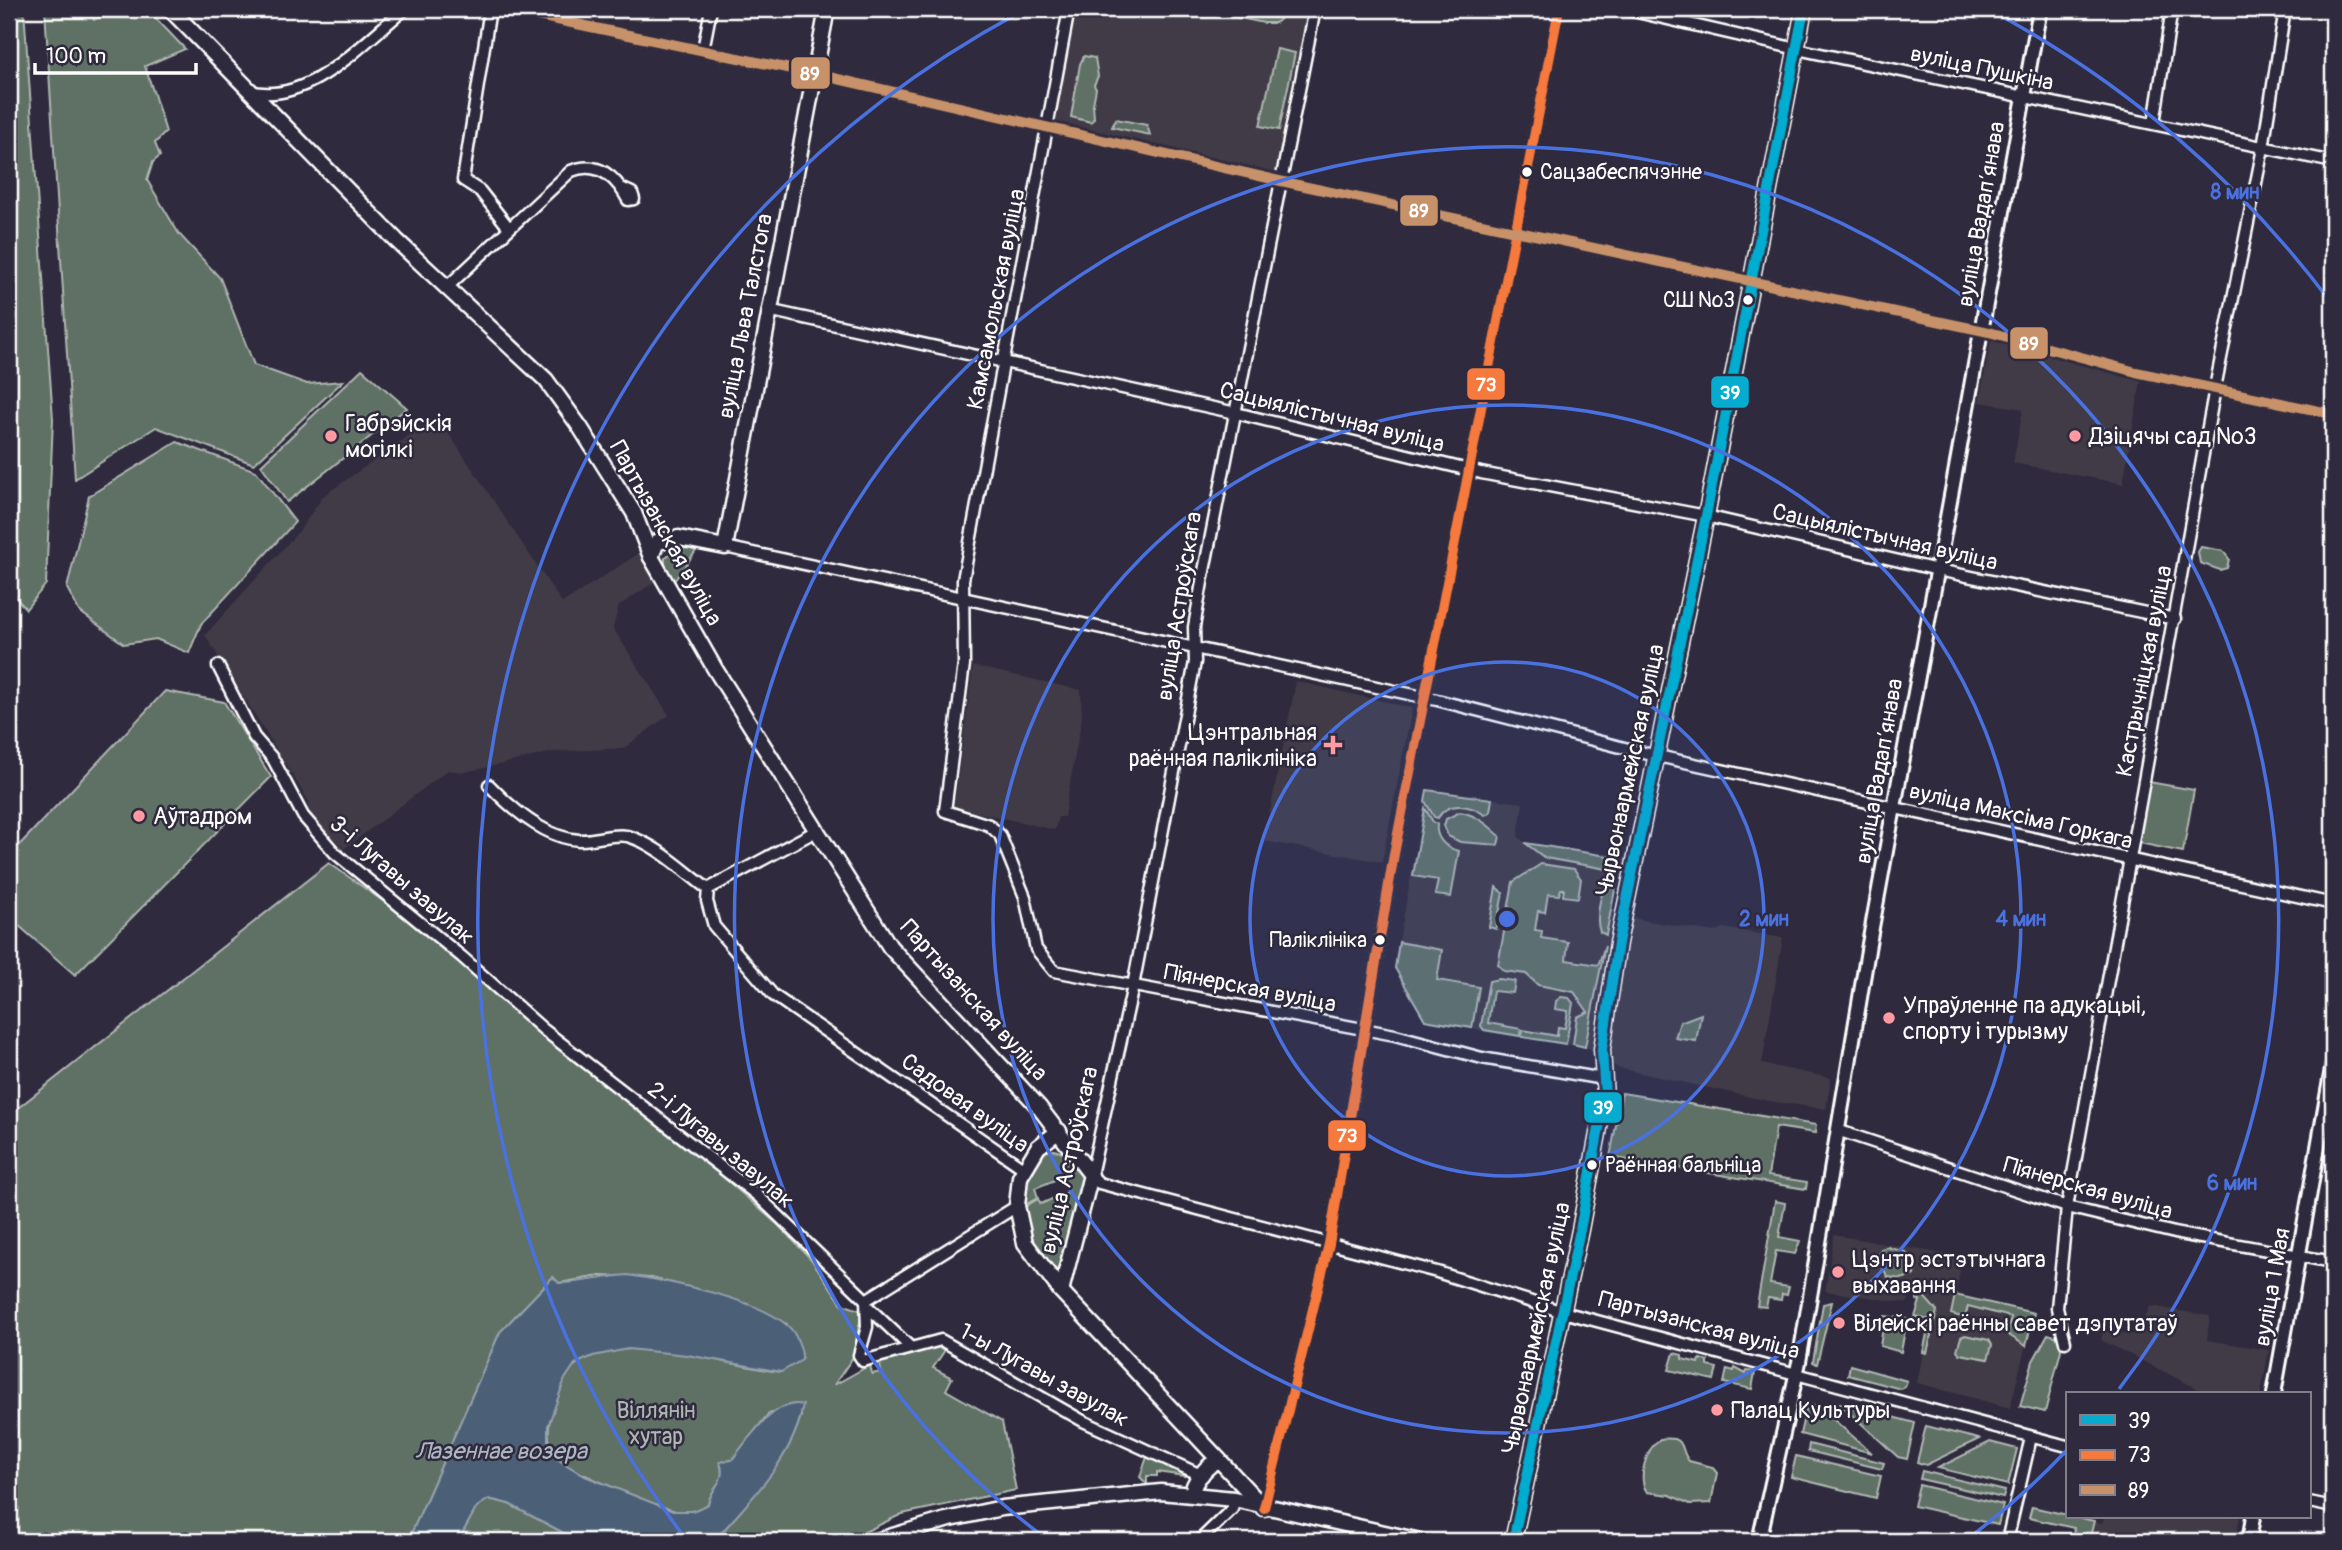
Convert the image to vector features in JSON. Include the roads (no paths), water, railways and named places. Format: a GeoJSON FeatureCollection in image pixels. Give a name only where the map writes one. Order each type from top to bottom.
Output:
{"type":"FeatureCollection","features":[{"type":"Feature","properties":{"kind":"main road","name":"Партызанская вуліца"},"geometry":{"type":"LineString","coordinates":[[170,9],[246,90],[446,288],[545,380],[580,428],[634,513],[650,557],[715,669],[890,947],[1059,1131],[1091,1175]]}},
{"type":"Feature","properties":{"kind":"main road","name":"вуліца Льва Талстога"},"geometry":{"type":"LineString","coordinates":[[725,547],[827,9]]}},
{"type":"Feature","properties":{"kind":"main road","name":"Чырвонаармейская вуліца"},"geometry":{"type":"LineString","coordinates":[[1513,1541],[1563,1312],[1605,1097],[1602,1049],[1618,943],[1706,516],[1804,9]]}},
{"type":"Feature","properties":{"kind":"main road"},"geometry":{"type":"LineString","coordinates":[[634,513],[648,526],[680,538],[725,547]]}},
{"type":"Feature","properties":{"kind":"main road"},"geometry":{"type":"LineString","coordinates":[[650,557],[660,541],[680,538]]}},
{"type":"Feature","properties":{"kind":"main road"},"geometry":{"type":"LineString","coordinates":[[1023,1168],[1038,1147],[1059,1131]]}},
{"type":"Feature","properties":{"kind":"main road","name":"Садовая вуліца"},"geometry":{"type":"LineString","coordinates":[[1023,1168],[1017,1206],[1025,1243],[1061,1291],[1264,1507]]}},
{"type":"Feature","properties":{"kind":"main road","name":"вуліца Астроўскага"},"geometry":{"type":"LineString","coordinates":[[1061,1291],[1091,1175]]}},
{"type":"Feature","properties":{"kind":"main road"},"geometry":{"type":"LineString","coordinates":[[1192,1494],[1194,1484],[1209,1466],[1219,1460]]}},
{"type":"Feature","properties":{"kind":"main road"},"geometry":{"type":"LineString","coordinates":[[876,1541],[946,1520],[1002,1508],[1161,1492],[1234,1499],[1420,1541]]}},
{"type":"Feature","properties":{"kind":"street"},"geometry":{"type":"LineString","coordinates":[[246,90],[265,94],[322,79],[405,9]]}},
{"type":"Feature","properties":{"kind":"street"},"geometry":{"type":"LineString","coordinates":[[490,9],[463,180],[480,191],[509,228]]}},
{"type":"Feature","properties":{"kind":"street"},"geometry":{"type":"LineString","coordinates":[[505,9],[816,74],[1280,181],[1981,331],[2136,372],[2333,414]]}},
{"type":"Feature","properties":{"kind":"street"},"geometry":{"type":"LineString","coordinates":[[704,50],[711,9]]}},
{"type":"Feature","properties":{"kind":"street","name":"Камсамольская вуліца"},"geometry":{"type":"LineString","coordinates":[[963,596],[1003,362],[1069,9]]}},
{"type":"Feature","properties":{"kind":"street","name":"вуліца Астроўскага"},"geometry":{"type":"LineString","coordinates":[[1091,1175],[1133,986],[1195,662],[1198,605],[1315,9]]}},
{"type":"Feature","properties":{"kind":"street"},"geometry":{"type":"LineString","coordinates":[[1264,1507],[1329,1244],[1362,1050],[1363,1029],[1559,9]]}},
{"type":"Feature","properties":{"kind":"street","name":"вуліца Пушкіна"},"geometry":{"type":"LineString","coordinates":[[1624,9],[1797,49],[2333,162]]}},
{"type":"Feature","properties":{"kind":"street","name":"вуліца Вадапʼянава"},"geometry":{"type":"LineString","coordinates":[[1759,1541],[1796,1375],[1893,807],[2040,9]]}},
{"type":"Feature","properties":{"kind":"street"},"geometry":{"type":"LineString","coordinates":[[2154,123],[2172,9]]}},
{"type":"Feature","properties":{"kind":"street","name":"Кастрычніцкая вуліца"},"geometry":{"type":"LineString","coordinates":[[2065,1342],[2057,1308],[2067,1207],[2215,388],[2263,148],[2285,9]]}},
{"type":"Feature","properties":{"kind":"street"},"geometry":{"type":"LineString","coordinates":[[446,288],[565,175],[577,169],[598,169],[621,188]]}},
{"type":"Feature","properties":{"kind":"street","name":"Сацыялістычная вуліца"},"geometry":{"type":"LineString","coordinates":[[768,310],[1236,413],[1469,470],[1706,516],[1938,570],[2175,619]]}},
{"type":"Feature","properties":{"kind":"street","name":"вуліца Максіма Горкага"},"geometry":{"type":"LineString","coordinates":[[725,547],[1425,697],[1656,755],[2333,904]]}},
{"type":"Feature","properties":{"kind":"street","name":"Піянерская вуліца"},"geometry":{"type":"LineString","coordinates":[[963,596],[964,664],[944,807],[948,814],[989,825],[1000,835],[1022,890],[1036,949],[1054,971],[1363,1029],[1482,1058],[1603,1079]]}},
{"type":"Feature","properties":{"kind":"street","name":"3-і Лугавы завулак"},"geometry":{"type":"LineString","coordinates":[[218,666],[254,737],[273,760],[303,816],[321,839],[544,1030]]}},
{"type":"Feature","properties":{"kind":"street"},"geometry":{"type":"LineString","coordinates":[[489,785],[508,805],[547,831],[576,840],[628,836],[650,847],[708,889],[818,830]]}},
{"type":"Feature","properties":{"kind":"street","name":"Садовая вуліца"},"geometry":{"type":"LineString","coordinates":[[708,889],[707,901],[714,926],[773,995],[1023,1168]]}},
{"type":"Feature","properties":{"kind":"street","name":"2-і Лугавы завулак"},"geometry":{"type":"LineString","coordinates":[[544,1030],[757,1195],[910,1347]]}},
{"type":"Feature","properties":{"kind":"street","name":"вуліца 1 Мая"},"geometry":{"type":"LineString","coordinates":[[2274,1392],[2333,1063]]}},
{"type":"Feature","properties":{"kind":"street","name":"Піянерская вуліца"},"geometry":{"type":"LineString","coordinates":[[1837,1130],[2067,1207],[2179,1234],[2333,1262]]}},
{"type":"Feature","properties":{"kind":"street","name":"Партызанская вуліца"},"geometry":{"type":"LineString","coordinates":[[1091,1175],[1099,1183],[1437,1272],[1563,1312],[2066,1446]]}},
{"type":"Feature","properties":{"kind":"street"},"geometry":{"type":"LineString","coordinates":[[866,1303],[1017,1206]]}},
{"type":"Feature","properties":{"kind":"street","name":"1-ы Лугавы завулак"},"geometry":{"type":"LineString","coordinates":[[866,1303],[867,1327],[859,1355],[863,1361],[941,1340],[1083,1422],[1203,1476]]}},
{"type":"Feature","properties":{"kind":"street"},"geometry":{"type":"LineString","coordinates":[[2007,1541],[2031,1437]]}},
{"type":"Feature","properties":{"kind":"street"},"geometry":{"type":"LineString","coordinates":[[1199,1541],[1232,1509],[1234,1499]]}},
{"type":"Feature","properties":{"kind":"street"},"geometry":{"type":"LineString","coordinates":[[2310,1502],[2333,1507]]}},
{"type":"Feature","properties":{"kind":"street"},"geometry":{"type":"LineString","coordinates":[[2249,1541],[2253,1518]]}},
{"type":"Feature","properties":{"kind":"water","name":"Лазеннае возера"},"geometry":{"type":"Polygon","coordinates":[[[628,1275],[689,1287],[756,1307],[791,1329],[800,1347],[802,1360],[781,1372],[687,1355],[628,1349],[593,1356],[575,1364],[565,1379],[548,1426],[548,1444],[557,1459],[585,1476],[673,1511],[693,1511],[708,1504],[722,1474],[720,1462],[732,1460],[763,1422],[782,1407],[803,1405],[790,1443],[755,1495],[714,1541],[579,1541],[509,1504],[489,1499],[477,1507],[458,1541],[408,1541],[500,1332],[553,1277],[559,1283],[628,1275]]]}},
{"type":"Feature","properties":{"kind":"place","name":"Сацзабеспячэнне"},"geometry":{"type":"Point","coordinates":[1527,172]}},
{"type":"Feature","properties":{"kind":"place","name":"СШ №3"},"geometry":{"type":"Point","coordinates":[1748,300]}},
{"type":"Feature","properties":{"kind":"place","name":"Габрэйскія могілкі"},"geometry":{"type":"Point","coordinates":[331,436]}},
{"type":"Feature","properties":{"kind":"place","name":"Дзіцячы сад №3"},"geometry":{"type":"Point","coordinates":[2075,436]}},
{"type":"Feature","properties":{"kind":"place","name":"Цэнтральная раённая паліклініка"},"geometry":{"type":"Point","coordinates":[1333,745]}},
{"type":"Feature","properties":{"kind":"place","name":"Аўтадром"},"geometry":{"type":"Point","coordinates":[139,816]}},
{"type":"Feature","properties":{"kind":"place","name":"Паліклініка"},"geometry":{"type":"Point","coordinates":[1380,940]}},
{"type":"Feature","properties":{"kind":"place","name":"Упраўленне па адукацыі, спорту і турызму"},"geometry":{"type":"Point","coordinates":[1889,1018]}},
{"type":"Feature","properties":{"kind":"place","name":"Раённая бальніца"},"geometry":{"type":"Point","coordinates":[1592,1165]}},
{"type":"Feature","properties":{"kind":"place","name":"Цэнтр эстэтычнага выхавання"},"geometry":{"type":"Point","coordinates":[1838,1272]}},
{"type":"Feature","properties":{"kind":"place","name":"Вілейскі раённы савет дэпутатаў"},"geometry":{"type":"Point","coordinates":[1839,1323]}},
{"type":"Feature","properties":{"kind":"place","name":"Палац Культуры"},"geometry":{"type":"Point","coordinates":[1717,1410]}},
{"type":"Feature","properties":{"kind":"park label","name":"Віллянін хутар"},"geometry":{"type":"Point","coordinates":[656,1423]}}]}
